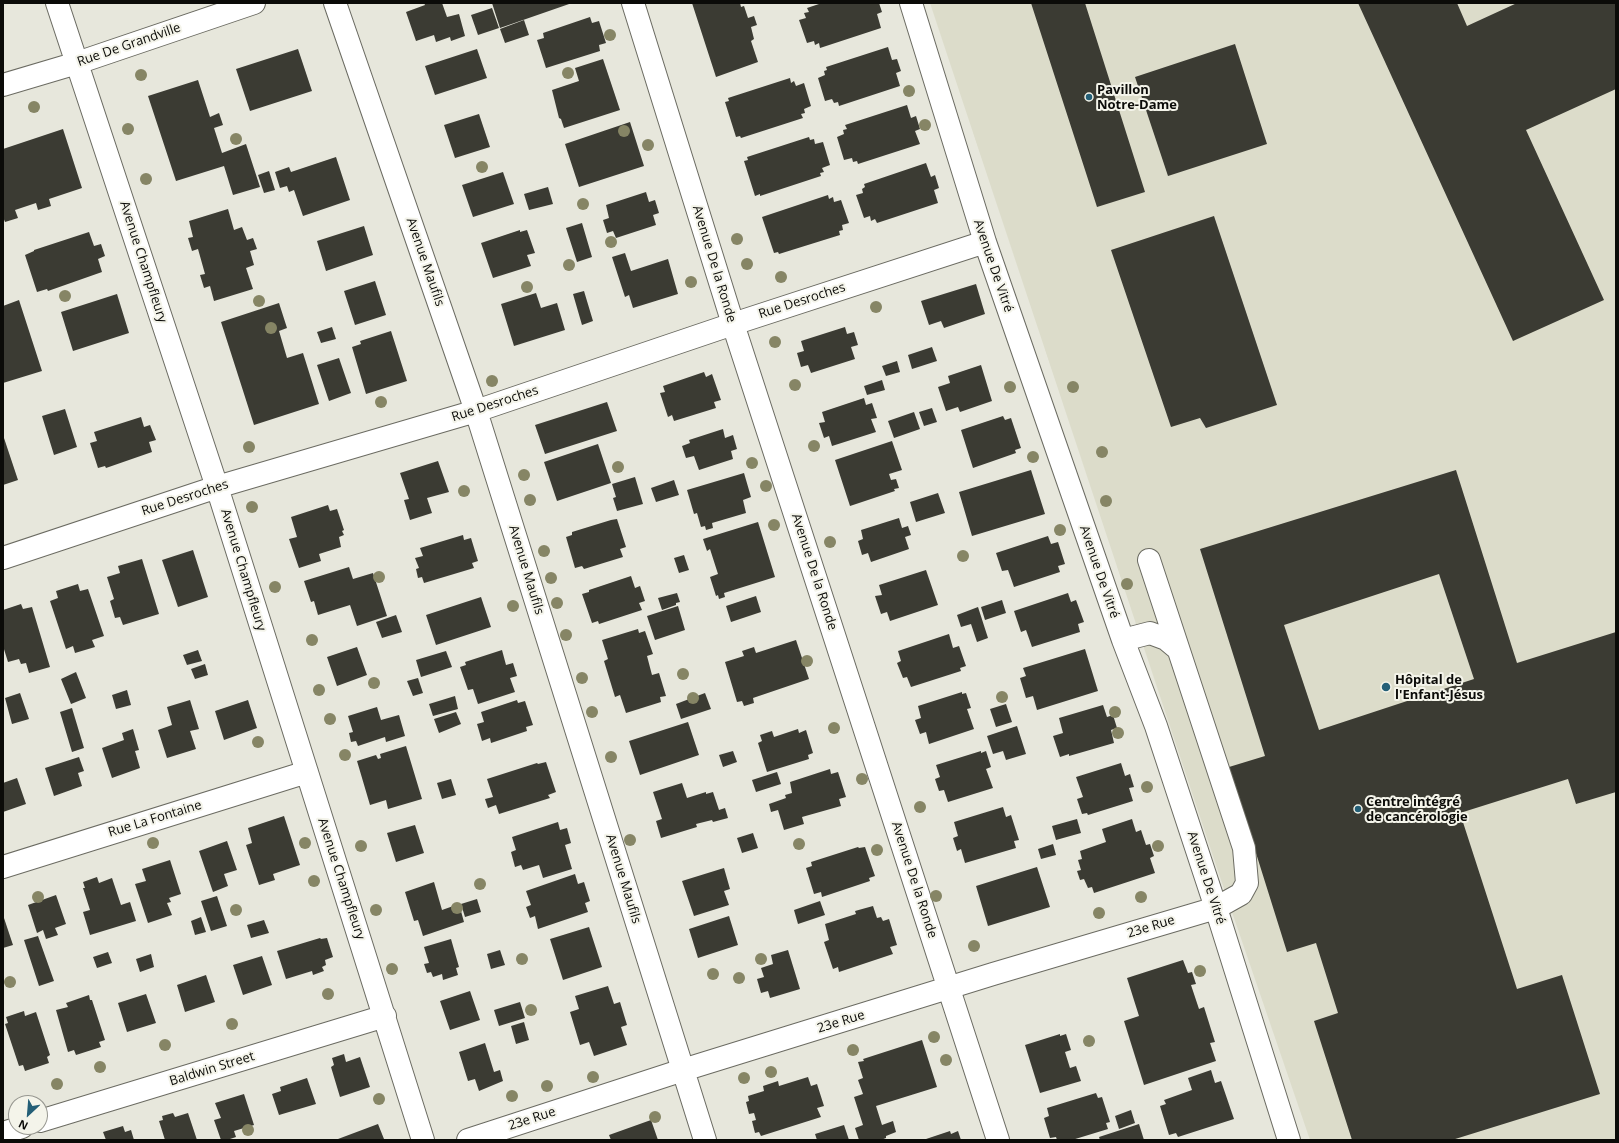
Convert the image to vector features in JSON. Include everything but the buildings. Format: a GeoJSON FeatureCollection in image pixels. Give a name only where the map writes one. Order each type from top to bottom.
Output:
{"type":"FeatureCollection","features":[{"type":"Feature","properties":{"kind":"street","name":"Avenue Champfleury"},"geometry":{"type":"LineString","coordinates":[[57,3],[217,487],[423,1140]]}},
{"type":"Feature","properties":{"kind":"street","name":"Rue De Grandville"},"geometry":{"type":"LineString","coordinates":[[3,85],[77,63],[254,3]]}},
{"type":"Feature","properties":{"kind":"street","name":"Avenue Maufils"},"geometry":{"type":"LineString","coordinates":[[336,3],[476,411],[705,1140]]}},
{"type":"Feature","properties":{"kind":"street","name":"Avenue De la Ronde"},"geometry":{"type":"LineString","coordinates":[[633,3],[733,324],[998,1140]]}},
{"type":"Feature","properties":{"kind":"street","name":"Avenue De Vitré"},"geometry":{"type":"LineString","coordinates":[[911,3],[985,242],[1123,640],[1156,726],[1216,908],[1289,1140]]}},
{"type":"Feature","properties":{"kind":"street","name":"Rue Desroches"},"geometry":{"type":"LineString","coordinates":[[3,558],[217,487],[476,411],[733,324],[985,242]]}},
{"type":"Feature","properties":{"kind":"street","name":"23e Rue"},"geometry":{"type":"LineString","coordinates":[[468,1140],[683,1070],[948,988],[1216,908],[1241,894],[1247,883],[1244,848],[1149,560]]}},
{"type":"Feature","properties":{"kind":"street"},"geometry":{"type":"LineString","coordinates":[[1123,640],[1150,633],[1166,639],[1178,649]]}},
{"type":"Feature","properties":{"kind":"street","name":"Rue La Fontaine"},"geometry":{"type":"LineString","coordinates":[[3,867],[307,772]]}},
{"type":"Feature","properties":{"kind":"street","name":"Baldwin Street"},"geometry":{"type":"LineString","coordinates":[[48,1119],[385,1016]]}},
{"type":"Feature","properties":{"kind":"shaded area","name":"Hôpital de l'Enfant-Jésus"},"geometry":{"type":"Polygon","coordinates":[[[930,3],[1616,3],[1616,1140],[1310,1140],[1219,874],[930,3]]]}},
{"type":"Feature","properties":{"kind":"place","name":"Pavillon Notre-Dame"},"geometry":{"type":"Point","coordinates":[1089,97]}},
{"type":"Feature","properties":{"kind":"place","name":"Hôpital de l'Enfant-Jésus"},"geometry":{"type":"Point","coordinates":[1386,687]}},
{"type":"Feature","properties":{"kind":"place","name":"Centre intégré de cancérologie"},"geometry":{"type":"Point","coordinates":[1358,809]}}]}
